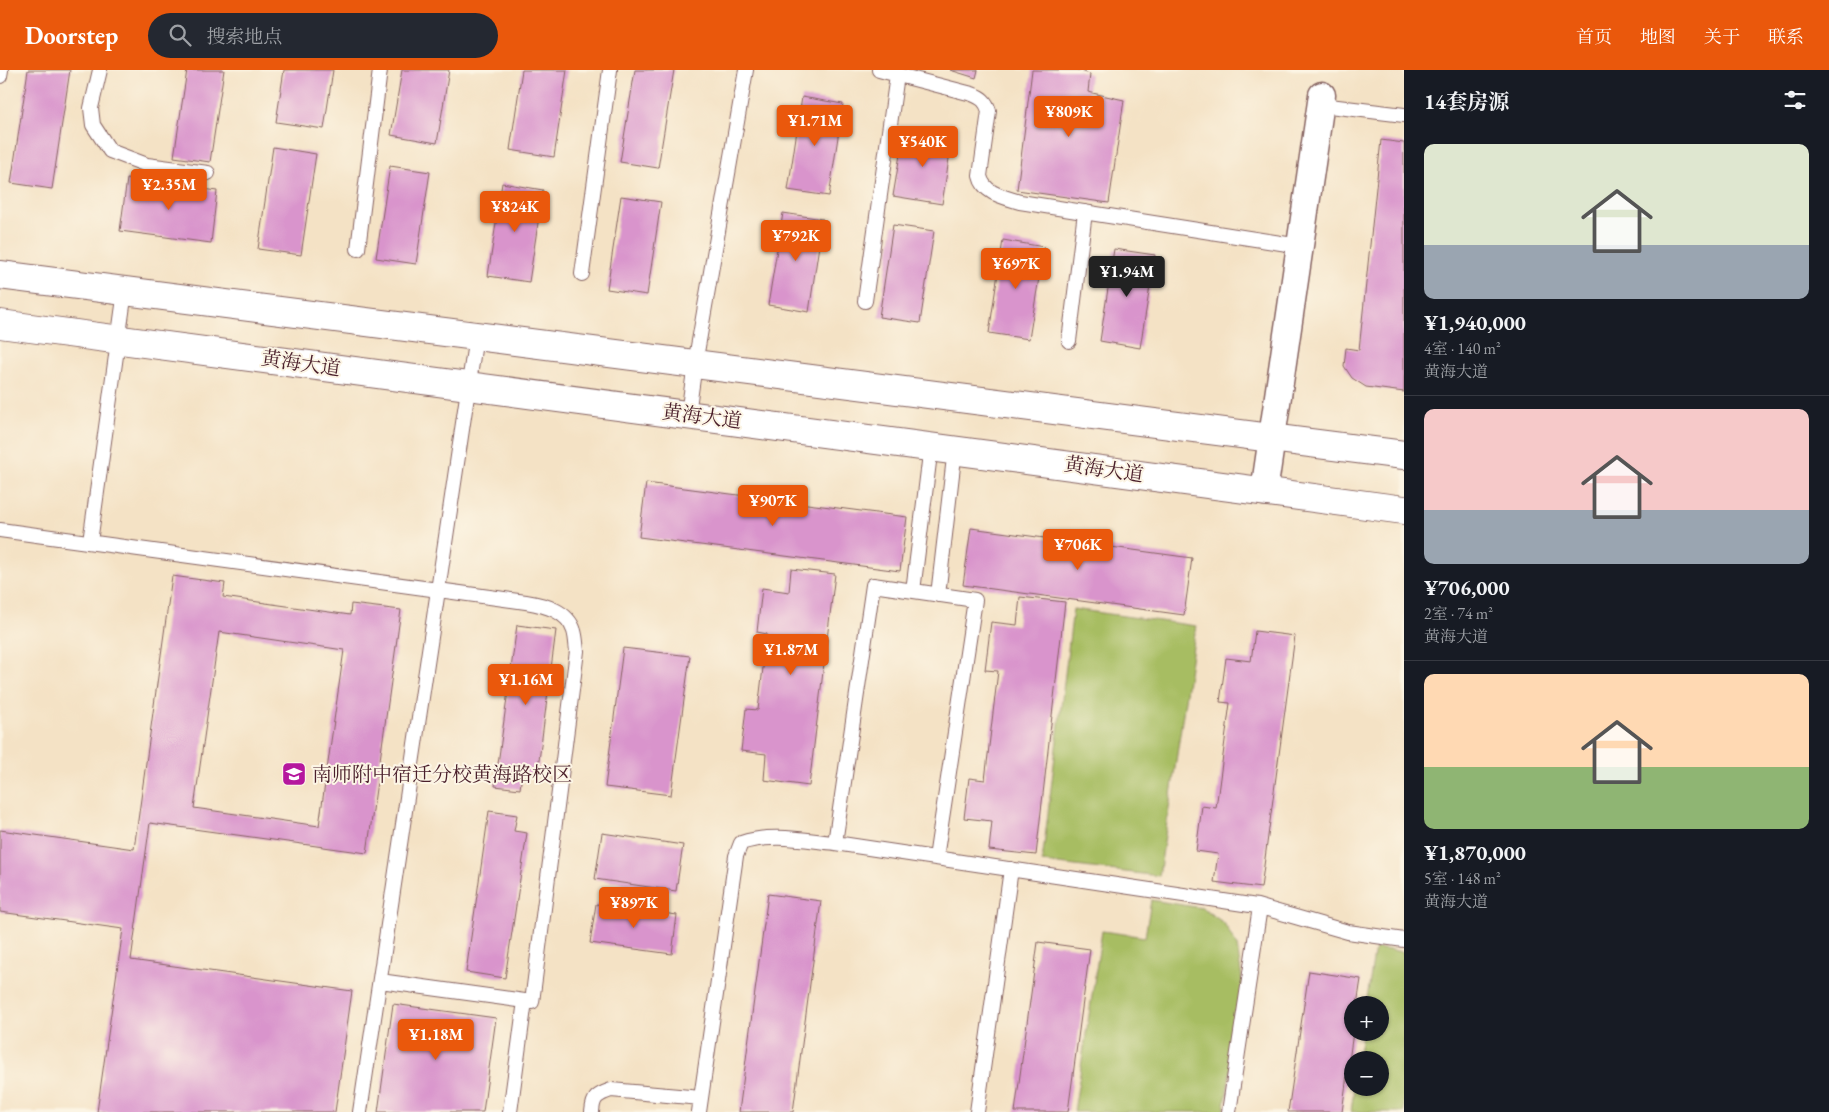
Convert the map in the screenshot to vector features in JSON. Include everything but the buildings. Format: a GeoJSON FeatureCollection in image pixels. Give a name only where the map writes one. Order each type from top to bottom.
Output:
{"type":"FeatureCollection","features":[{"type":"Feature","properties":{"kind":"street"},"geometry":{"type":"LineString","coordinates":[[1264,492],[1321,100]]}},
{"type":"Feature","properties":{"kind":"street"},"geometry":{"type":"LineString","coordinates":[[0,275],[1404,455]]}},
{"type":"Feature","properties":{"kind":"street","name":"黄海大道"},"geometry":{"type":"LineString","coordinates":[[0,324],[1404,510]]}},
{"type":"Feature","properties":{"kind":"lane"},"geometry":{"type":"LineString","coordinates":[[0,76],[1,70]]}},
{"type":"Feature","properties":{"kind":"lane"},"geometry":{"type":"LineString","coordinates":[[100,70],[91,108],[93,125],[110,152],[147,165],[208,173]]}},
{"type":"Feature","properties":{"kind":"lane"},"geometry":{"type":"LineString","coordinates":[[358,249],[380,70]]}},
{"type":"Feature","properties":{"kind":"lane"},"geometry":{"type":"LineString","coordinates":[[582,274],[610,70]]}},
{"type":"Feature","properties":{"kind":"lane"},"geometry":{"type":"LineString","coordinates":[[688,414],[746,70]]}},
{"type":"Feature","properties":{"kind":"lane"},"geometry":{"type":"LineString","coordinates":[[879,70],[972,94],[982,98],[987,103],[989,112],[980,176],[982,184],[986,189],[1020,202],[1300,246]]}},
{"type":"Feature","properties":{"kind":"lane"},"geometry":{"type":"LineString","coordinates":[[865,301],[897,75]]}},
{"type":"Feature","properties":{"kind":"lane"},"geometry":{"type":"LineString","coordinates":[[1321,100],[1404,115]]}},
{"type":"Feature","properties":{"kind":"lane"},"geometry":{"type":"LineString","coordinates":[[1069,341],[1085,212]]}},
{"type":"Feature","properties":{"kind":"lane"},"geometry":{"type":"LineString","coordinates":[[90,542],[125,291]]}},
{"type":"Feature","properties":{"kind":"lane"},"geometry":{"type":"LineString","coordinates":[[360,1112],[476,336]]}},
{"type":"Feature","properties":{"kind":"lane"},"geometry":{"type":"LineString","coordinates":[[913,591],[943,448]]}},
{"type":"Feature","properties":{"kind":"lane"},"geometry":{"type":"LineString","coordinates":[[938,595],[943,448]]}},
{"type":"Feature","properties":{"kind":"lane"},"geometry":{"type":"LineString","coordinates":[[0,530],[541,604],[552,608],[567,618],[574,631],[577,651],[532,1002],[380,981]]}},
{"type":"Feature","properties":{"kind":"lane"},"geometry":{"type":"LineString","coordinates":[[835,843],[873,585],[975,600],[936,858]]}},
{"type":"Feature","properties":{"kind":"lane"},"geometry":{"type":"LineString","coordinates":[[592,1112],[593,1103],[599,1094],[611,1090],[700,1105],[734,865],[741,843],[754,838],[768,837],[835,843],[1260,906],[1348,932],[1404,940]]}},
{"type":"Feature","properties":{"kind":"lane"},"geometry":{"type":"LineString","coordinates":[[977,1112],[1011,869]]}},
{"type":"Feature","properties":{"kind":"lane"},"geometry":{"type":"LineString","coordinates":[[1228,1112],[1260,906]]}},
{"type":"Feature","properties":{"kind":"lane"},"geometry":{"type":"LineString","coordinates":[[510,1112],[525,1001]]}},
{"type":"Feature","properties":{"kind":"green space"},"geometry":{"type":"Polygon","coordinates":[[[1073,609],[1196,626],[1159,876],[1042,862],[1073,609]]]}},
{"type":"Feature","properties":{"kind":"green space"},"geometry":{"type":"Polygon","coordinates":[[[1151,900],[1202,908],[1224,923],[1237,946],[1243,986],[1224,1112],[1074,1112],[1102,931],[1145,937],[1151,900]]]}},
{"type":"Feature","properties":{"kind":"green space"},"geometry":{"type":"Polygon","coordinates":[[[1375,948],[1404,952],[1404,1112],[1351,1112],[1353,1096],[1389,1096],[1389,1051],[1359,1051],[1361,1041],[1389,1041],[1389,996],[1367,996],[1375,948]]]}},
{"type":"Feature","properties":{"kind":"place","name":"南师附中宿迁分校黄海路校区"},"geometry":{"type":"Point","coordinates":[294,774]}}]}
